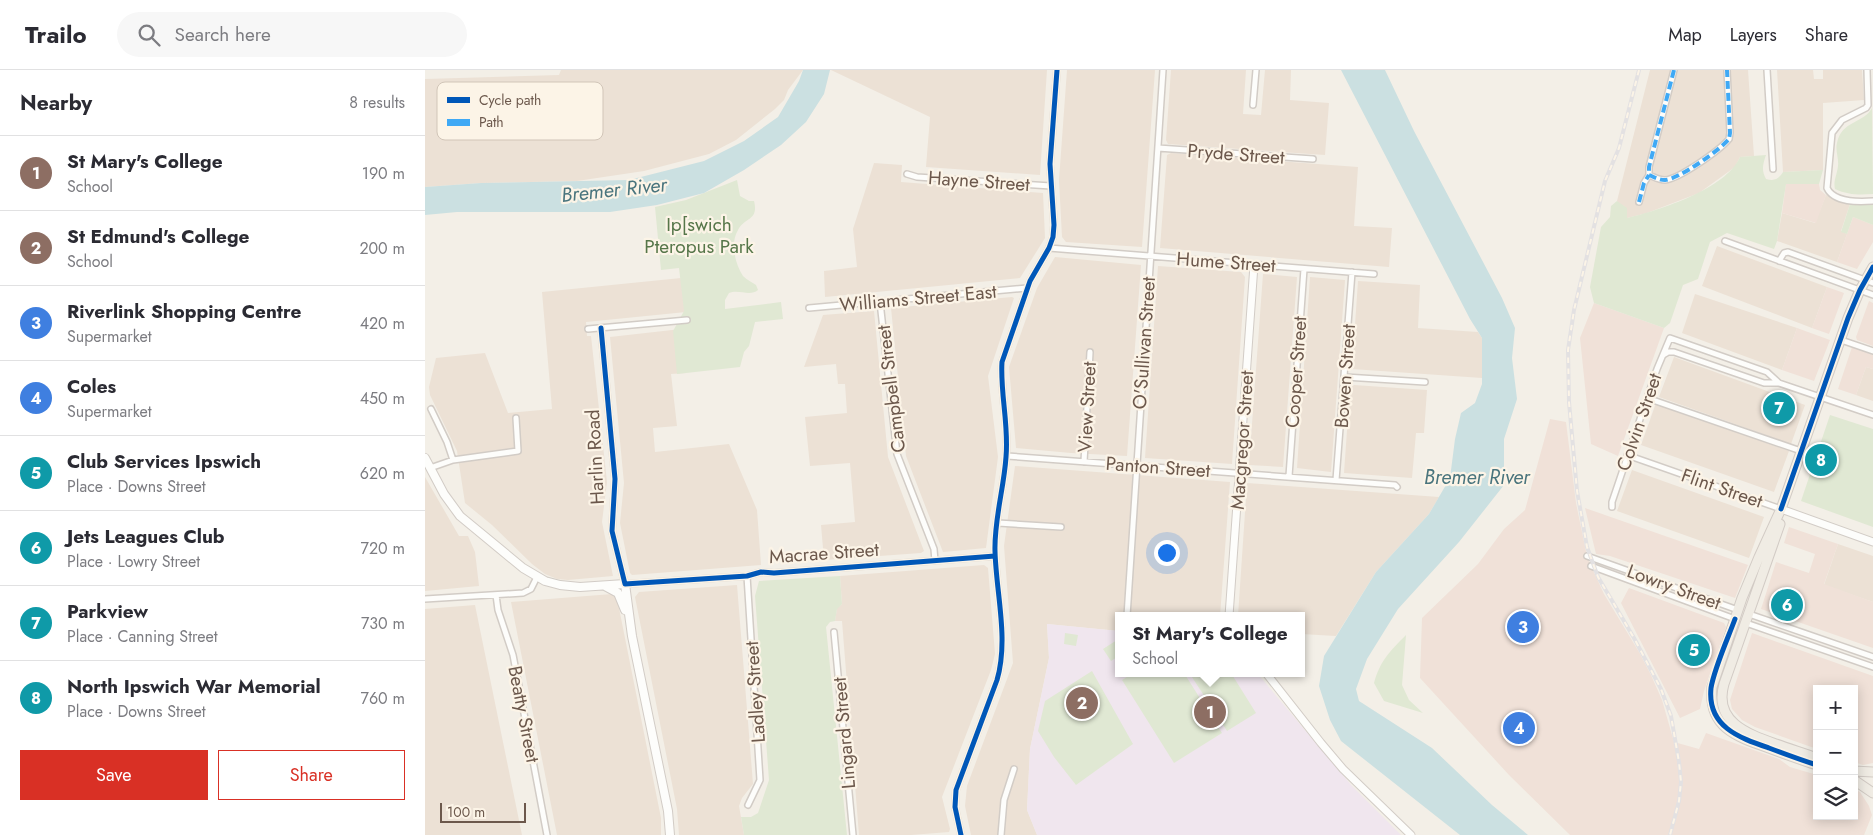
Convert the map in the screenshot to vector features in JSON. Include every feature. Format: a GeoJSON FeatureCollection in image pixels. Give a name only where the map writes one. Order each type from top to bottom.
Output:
{"type":"FeatureCollection","features":[{"type":"Feature","properties":{"kind":"main road"},"geometry":{"type":"LineString","coordinates":[[1813,764],[1736,736],[1724,727],[1715,714],[1712,701],[1712,684],[1756,564],[1781,509],[1860,290],[1869,281],[1873,267]]}},
{"type":"Feature","properties":{"kind":"main road","name":"Macrae Street"},"geometry":{"type":"LineString","coordinates":[[425,458],[444,494],[460,516],[523,568],[537,577],[553,584],[567,586],[625,584]]}},
{"type":"Feature","properties":{"kind":"main road"},"geometry":{"type":"LineString","coordinates":[[1781,509],[1779,526],[1723,687],[1723,702],[1730,720],[1744,731],[1813,757]]}},
{"type":"Feature","properties":{"kind":"main road","name":"Harlin Road"},"geometry":{"type":"LineString","coordinates":[[625,584],[632,636],[668,811],[670,835]]}},
{"type":"Feature","properties":{"kind":"main road"},"geometry":{"type":"LineString","coordinates":[[601,585],[616,591],[620,596],[632,636]]}},
{"type":"Feature","properties":{"kind":"main road","name":"Lowry Street"},"geometry":{"type":"LineString","coordinates":[[1737,614],[1748,618]]}},
{"type":"Feature","properties":{"kind":"main road"},"geometry":{"type":"LineString","coordinates":[[1715,714],[1725,711]]}},
{"type":"Feature","properties":{"kind":"main road"},"geometry":{"type":"LineString","coordinates":[[1858,770],[1873,772]]}},
{"type":"Feature","properties":{"kind":"main road"},"geometry":{"type":"LineString","coordinates":[[1858,783],[1873,793]]}},
{"type":"Feature","properties":{"kind":"street"},"geometry":{"type":"LineString","coordinates":[[961,835],[955,808],[956,790],[997,680],[1001,662],[1001,632],[995,556],[1007,456],[1001,376],[1002,362],[1027,288],[1053,238],[1054,225],[1050,164],[1057,70]]}},
{"type":"Feature","properties":{"kind":"street","name":"O'Sullivan Street"},"geometry":{"type":"LineString","coordinates":[[1127,612],[1163,70]]}},
{"type":"Feature","properties":{"kind":"street"},"geometry":{"type":"LineString","coordinates":[[1253,105],[1256,70]]}},
{"type":"Feature","properties":{"kind":"street"},"geometry":{"type":"LineString","coordinates":[[1639,202],[1644,183],[1649,176],[1649,167],[1674,70]]}},
{"type":"Feature","properties":{"kind":"street"},"geometry":{"type":"LineString","coordinates":[[1649,176],[1667,180],[1683,173],[1727,141],[1730,133],[1727,70]]}},
{"type":"Feature","properties":{"kind":"street"},"geometry":{"type":"LineString","coordinates":[[1767,70],[1773,169]]}},
{"type":"Feature","properties":{"kind":"street"},"geometry":{"type":"LineString","coordinates":[[1867,70],[1868,105],[1842,120],[1831,133],[1831,158],[1827,188],[1838,198],[1853,201],[1873,201]]}},
{"type":"Feature","properties":{"kind":"street","name":"Pryde Street"},"geometry":{"type":"LineString","coordinates":[[1158,148],[1313,159]]}},
{"type":"Feature","properties":{"kind":"street","name":"Hayne Street"},"geometry":{"type":"LineString","coordinates":[[907,174],[917,177],[1051,186]]}},
{"type":"Feature","properties":{"kind":"street"},"geometry":{"type":"LineString","coordinates":[[1725,241],[1873,295]]}},
{"type":"Feature","properties":{"kind":"street","name":"Hume Street"},"geometry":{"type":"LineString","coordinates":[[1049,248],[1374,274]]}},
{"type":"Feature","properties":{"kind":"street"},"geometry":{"type":"LineString","coordinates":[[1779,261],[1783,253],[1787,252],[1869,281]]}},
{"type":"Feature","properties":{"kind":"street","name":"Macgregor Street"},"geometry":{"type":"LineString","coordinates":[[1229,612],[1254,265]]}},
{"type":"Feature","properties":{"kind":"street","name":"Cooper Street"},"geometry":{"type":"LineString","coordinates":[[1289,476],[1304,269]]}},
{"type":"Feature","properties":{"kind":"street","name":"Bowen Street"},"geometry":{"type":"LineString","coordinates":[[1336,480],[1353,272]]}},
{"type":"Feature","properties":{"kind":"street","name":"Williams Street East"},"geometry":{"type":"LineString","coordinates":[[809,308],[1027,288]]}},
{"type":"Feature","properties":{"kind":"street","name":"Campbell Street"},"geometry":{"type":"LineString","coordinates":[[880,302],[897,454],[934,549],[935,561]]}},
{"type":"Feature","properties":{"kind":"street"},"geometry":{"type":"LineString","coordinates":[[588,329],[687,320]]}},
{"type":"Feature","properties":{"kind":"street","name":"Harlin Road"},"geometry":{"type":"LineString","coordinates":[[601,328],[615,479],[612,531],[625,584]]}},
{"type":"Feature","properties":{"kind":"street","name":"Colvin Street"},"geometry":{"type":"LineString","coordinates":[[1612,507],[1627,454],[1670,338],[1767,372],[1779,383]]}},
{"type":"Feature","properties":{"kind":"street"},"geometry":{"type":"LineString","coordinates":[[1841,340],[1873,351]]}},
{"type":"Feature","properties":{"kind":"street","name":"View Street"},"geometry":{"type":"LineString","coordinates":[[1084,462],[1090,352]]}},
{"type":"Feature","properties":{"kind":"street"},"geometry":{"type":"LineString","coordinates":[[1661,358],[1666,353],[1674,352],[1764,383],[1779,383],[1873,415]]}},
{"type":"Feature","properties":{"kind":"street"},"geometry":{"type":"LineString","coordinates":[[1345,377],[1425,382]]}},
{"type":"Feature","properties":{"kind":"street"},"geometry":{"type":"LineString","coordinates":[[1647,398],[1801,451]]}},
{"type":"Feature","properties":{"kind":"street"},"geometry":{"type":"LineString","coordinates":[[431,409],[447,442],[453,460]]}},
{"type":"Feature","properties":{"kind":"street"},"geometry":{"type":"LineString","coordinates":[[430,468],[453,460],[518,451],[516,418]]}},
{"type":"Feature","properties":{"kind":"street","name":"Flint Street"},"geometry":{"type":"LineString","coordinates":[[1627,454],[1873,542]]}},
{"type":"Feature","properties":{"kind":"street","name":"Panton Street"},"geometry":{"type":"LineString","coordinates":[[1007,456],[1289,476],[1395,485],[1397,487]]}},
{"type":"Feature","properties":{"kind":"street"},"geometry":{"type":"LineString","coordinates":[[998,523],[1061,527]]}},
{"type":"Feature","properties":{"kind":"street","name":"Macrae Street"},"geometry":{"type":"LineString","coordinates":[[625,584],[747,576],[761,572],[774,573],[995,556]]}},
{"type":"Feature","properties":{"kind":"street","name":"Lowry Street"},"geometry":{"type":"LineString","coordinates":[[1587,556],[1737,614]]}},
{"type":"Feature","properties":{"kind":"street","name":"Lowry Street"},"geometry":{"type":"LineString","coordinates":[[1591,566],[1737,614]]}},
{"type":"Feature","properties":{"kind":"street","name":"Ladley Street"},"geometry":{"type":"LineString","coordinates":[[747,576],[760,780],[748,805]]}},
{"type":"Feature","properties":{"kind":"street"},"geometry":{"type":"LineString","coordinates":[[425,599],[526,592],[531,589],[537,577]]}},
{"type":"Feature","properties":{"kind":"street","name":"Beatty Street"},"geometry":{"type":"LineString","coordinates":[[496,595],[498,610],[513,656],[547,835]]}},
{"type":"Feature","properties":{"kind":"street","name":"Lowry Street"},"geometry":{"type":"LineString","coordinates":[[1748,618],[1819,638],[1873,657]]}},
{"type":"Feature","properties":{"kind":"street","name":"Lowry Street"},"geometry":{"type":"LineString","coordinates":[[1748,618],[1815,647],[1873,668]]}},
{"type":"Feature","properties":{"kind":"street","name":"Lingard Street"},"geometry":{"type":"LineString","coordinates":[[834,632],[853,835]]}},
{"type":"Feature","properties":{"kind":"street"},"geometry":{"type":"LineString","coordinates":[[1815,647],[1819,638]]}},
{"type":"Feature","properties":{"kind":"street"},"geometry":{"type":"LineString","coordinates":[[1841,656],[1843,647]]}},
{"type":"Feature","properties":{"kind":"street"},"geometry":{"type":"LineString","coordinates":[[1269,677],[1332,756],[1411,835]]}},
{"type":"Feature","properties":{"kind":"street"},"geometry":{"type":"LineString","coordinates":[[1001,835],[1004,800],[1014,769]]}},
{"type":"Feature","properties":{"kind":"shaded area"},"geometry":{"type":"Polygon","coordinates":[[[561,70],[803,70],[788,90],[784,100],[775,109],[736,140],[709,154],[644,171],[577,181],[481,183],[425,187],[425,79],[559,75],[561,70]]]}},
{"type":"Feature","properties":{"kind":"shaded area"},"geometry":{"type":"Polygon","coordinates":[[[831,70],[1047,70],[1040,175],[926,167],[930,117],[831,70]]]}},
{"type":"Feature","properties":{"kind":"shaded area"},"geometry":{"type":"Polygon","coordinates":[[[1067,70],[1155,70],[1142,247],[1066,242],[1062,237],[1059,180],[1067,70]]]}},
{"type":"Feature","properties":{"kind":"shaded area"},"geometry":{"type":"Polygon","coordinates":[[[1171,70],[1246,70],[1243,114],[1261,115],[1265,70],[1291,70],[1290,100],[1329,103],[1325,155],[1168,144],[1166,140],[1171,70]]]}},
{"type":"Feature","properties":{"kind":"shaded area"},"geometry":{"type":"Polygon","coordinates":[[[1650,70],[1748,70],[1754,156],[1740,157],[1735,167],[1699,193],[1647,213],[1627,218],[1617,201],[1650,70]]]}},
{"type":"Feature","properties":{"kind":"shaded area"},"geometry":{"type":"Polygon","coordinates":[[[1777,70],[1813,70],[1814,79],[1823,79],[1823,70],[1862,70],[1864,100],[1823,103],[1823,170],[1783,172],[1777,70]]]}},
{"type":"Feature","properties":{"kind":"shaded area"},"geometry":{"type":"Polygon","coordinates":[[[1171,153],[1358,167],[1354,226],[1392,228],[1389,267],[1160,248],[1167,155],[1171,153]]]}},
{"type":"Feature","properties":{"kind":"shaded area"},"geometry":{"type":"Polygon","coordinates":[[[874,163],[902,165],[901,182],[1043,193],[1045,238],[1020,278],[825,297],[824,271],[857,267],[853,229],[874,163]]]}},
{"type":"Feature","properties":{"kind":"shaded area"},"geometry":{"type":"Polygon","coordinates":[[[1786,183],[1819,184],[1820,190],[1826,195],[1816,223],[1782,213],[1786,183]]]}},
{"type":"Feature","properties":{"kind":"shaded area"},"geometry":{"type":"Polygon","coordinates":[[[1826,195],[1850,204],[1841,231],[1847,234],[1837,262],[1777,241],[1782,213],[1815,223],[1826,195]]]}},
{"type":"Feature","properties":{"kind":"shaded area"},"geometry":{"type":"Polygon","coordinates":[[[1853,217],[1873,225],[1873,242],[1857,269],[1837,262],[1853,217]]]}},
{"type":"Feature","properties":{"kind":"shaded area"},"geometry":{"type":"Polygon","coordinates":[[[1717,246],[1827,287],[1812,328],[1702,286],[1717,246]]]}},
{"type":"Feature","properties":{"kind":"shaded area"},"geometry":{"type":"Polygon","coordinates":[[[1055,257],[1141,265],[1127,456],[1016,448],[1009,367],[1037,288],[1055,257]]]}},
{"type":"Feature","properties":{"kind":"shaded area"},"geometry":{"type":"Polygon","coordinates":[[[1158,266],[1241,272],[1245,277],[1232,464],[1145,458],[1158,266]]]}},
{"type":"Feature","properties":{"kind":"shaded area"},"geometry":{"type":"Polygon","coordinates":[[[1263,274],[1297,277],[1283,467],[1249,465],[1263,274]]]}},
{"type":"Feature","properties":{"kind":"shaded area"},"geometry":{"type":"Polygon","coordinates":[[[1310,277],[1345,280],[1331,472],[1297,468],[1310,277]]]}},
{"type":"Feature","properties":{"kind":"shaded area"},"geometry":{"type":"Polygon","coordinates":[[[681,278],[686,312],[586,322],[587,336],[591,336],[607,482],[602,522],[613,576],[568,580],[557,579],[545,574],[465,503],[457,451],[430,395],[429,387],[436,358],[485,353],[508,413],[552,409],[542,292],[681,278]]]}},
{"type":"Feature","properties":{"kind":"shaded area"},"geometry":{"type":"Polygon","coordinates":[[[1358,281],[1420,285],[1418,328],[1478,332],[1482,338],[1482,378],[1352,369],[1358,281]]]}},
{"type":"Feature","properties":{"kind":"shaded area"},"geometry":{"type":"Polygon","coordinates":[[[1827,287],[1844,293],[1829,334],[1812,328],[1827,287]]]}},
{"type":"Feature","properties":{"kind":"shaded area"},"geometry":{"type":"Polygon","coordinates":[[[1695,294],[1797,328],[1782,370],[1682,333],[1695,294]]]}},
{"type":"Feature","properties":{"kind":"shaded area"},"geometry":{"type":"Polygon","coordinates":[[[1014,298],[988,376],[998,457],[986,548],[943,552],[906,456],[891,308],[1014,298]]]}},
{"type":"Feature","properties":{"kind":"shaded area"},"geometry":{"type":"Polygon","coordinates":[[[1869,301],[1873,303],[1873,346],[1857,340],[1856,337],[1869,301]]]}},
{"type":"Feature","properties":{"kind":"shaded area"},"geometry":{"type":"Polygon","coordinates":[[[1594,303],[1664,328],[1618,456],[1591,444],[1580,338],[1594,303]]]}},
{"type":"Feature","properties":{"kind":"shaded area"},"geometry":{"type":"Polygon","coordinates":[[[874,311],[888,457],[924,551],[921,553],[824,560],[821,525],[855,522],[850,463],[810,466],[805,417],[847,413],[845,384],[838,384],[836,364],[804,367],[823,315],[874,311]]]}},
{"type":"Feature","properties":{"kind":"shaded area"},"geometry":{"type":"Polygon","coordinates":[[[1797,328],[1830,340],[1814,381],[1782,370],[1797,328]]]}},
{"type":"Feature","properties":{"kind":"shaded area"},"geometry":{"type":"Polygon","coordinates":[[[681,329],[686,373],[671,374],[677,426],[653,428],[655,452],[729,444],[757,510],[761,565],[632,575],[620,523],[624,483],[610,337],[681,329]]]}},
{"type":"Feature","properties":{"kind":"shaded area"},"geometry":{"type":"Polygon","coordinates":[[[1852,347],[1873,355],[1873,369],[1866,367],[1856,395],[1838,389],[1852,347]]]}},
{"type":"Feature","properties":{"kind":"shaded area"},"geometry":{"type":"Polygon","coordinates":[[[1674,357],[1805,405],[1791,444],[1659,397],[1674,357]]]}},
{"type":"Feature","properties":{"kind":"shaded area"},"geometry":{"type":"Polygon","coordinates":[[[1866,367],[1873,369],[1873,401],[1856,395],[1866,367]]]}},
{"type":"Feature","properties":{"kind":"shaded area"},"geometry":{"type":"Polygon","coordinates":[[[1354,385],[1427,390],[1424,433],[1416,433],[1412,478],[1344,473],[1350,388],[1354,385]]]}},
{"type":"Feature","properties":{"kind":"shaded area"},"geometry":{"type":"Polygon","coordinates":[[[1656,403],[1789,451],[1774,492],[1641,445],[1656,403]]]}},
{"type":"Feature","properties":{"kind":"shaded area"},"geometry":{"type":"Polygon","coordinates":[[[1550,419],[1566,422],[1576,503],[1587,556],[1604,594],[1651,675],[1662,700],[1674,742],[1699,749],[1706,733],[1779,759],[1790,767],[1813,774],[1813,820],[1858,820],[1858,791],[1869,806],[1872,815],[1864,835],[1570,835],[1509,775],[1420,678],[1422,618],[1478,564],[1504,529],[1525,510],[1550,419]]]}},
{"type":"Feature","properties":{"kind":"shaded area"},"geometry":{"type":"Polygon","coordinates":[[[1015,466],[1230,482],[1220,612],[1115,612],[1115,631],[1047,624],[1049,658],[1030,749],[1027,810],[1037,835],[971,835],[965,806],[967,786],[1013,663],[1004,546],[1015,466]]]}},
{"type":"Feature","properties":{"kind":"shaded area"},"geometry":{"type":"Polygon","coordinates":[[[1632,470],[1764,517],[1749,558],[1617,511],[1632,470]]]}},
{"type":"Feature","properties":{"kind":"shaded area"},"geometry":{"type":"Polygon","coordinates":[[[425,477],[459,536],[468,536],[475,552],[479,586],[425,591],[425,477]]]}},
{"type":"Feature","properties":{"kind":"shaded area"},"geometry":{"type":"Polygon","coordinates":[[[1247,483],[1439,497],[1429,514],[1376,572],[1336,636],[1305,634],[1305,612],[1238,612],[1247,483]]]}},
{"type":"Feature","properties":{"kind":"shaded area"},"geometry":{"type":"Polygon","coordinates":[[[1585,508],[1748,565],[1735,598],[1610,556],[1596,554],[1585,508]]]}},
{"type":"Feature","properties":{"kind":"shaded area"},"geometry":{"type":"Polygon","coordinates":[[[1789,527],[1838,544],[1824,584],[1873,602],[1873,648],[1761,609],[1776,562],[1809,573],[1815,554],[1784,543],[1789,527]]]}},
{"type":"Feature","properties":{"kind":"shaded area"},"geometry":{"type":"Polygon","coordinates":[[[1838,544],[1873,556],[1873,602],[1824,585],[1838,544]]]}},
{"type":"Feature","properties":{"kind":"shaded area"},"geometry":{"type":"Polygon","coordinates":[[[984,565],[988,568],[995,654],[991,670],[942,797],[950,829],[949,832],[911,835],[859,835],[842,621],[835,621],[837,608],[842,604],[840,576],[984,565]]]}},
{"type":"Feature","properties":{"kind":"shaded area"},"geometry":{"type":"Polygon","coordinates":[[[737,585],[753,784],[742,798],[739,806],[744,835],[679,835],[677,809],[635,597],[639,592],[737,585]]]}},
{"type":"Feature","properties":{"kind":"shaded area"},"geometry":{"type":"Polygon","coordinates":[[[1629,588],[1724,623],[1726,627],[1704,691],[1700,709],[1680,718],[1621,603],[1629,588]]]}},
{"type":"Feature","properties":{"kind":"shaded area"},"geometry":{"type":"Polygon","coordinates":[[[612,594],[617,598],[661,818],[661,835],[557,835],[511,602],[612,594]]]}},
{"type":"Feature","properties":{"kind":"shaded area"},"geometry":{"type":"Polygon","coordinates":[[[475,605],[522,835],[425,835],[425,609],[475,605]]]}},
{"type":"Feature","properties":{"kind":"shaded area"},"geometry":{"type":"Polygon","coordinates":[[[1047,624],[1115,631],[1115,677],[1260,677],[1352,786],[1401,835],[1037,835],[1027,810],[1030,749],[1049,658],[1047,624]]]}},
{"type":"Feature","properties":{"kind":"shaded area"},"geometry":{"type":"Polygon","coordinates":[[[1752,633],[1873,676],[1873,763],[1863,765],[1858,763],[1858,685],[1813,685],[1813,748],[1755,727],[1742,720],[1732,709],[1730,700],[1752,633]]]}},
{"type":"Feature","properties":{"kind":"green space"},"geometry":{"type":"Polygon","coordinates":[[[1872,108],[1873,194],[1854,194],[1835,189],[1838,169],[1837,146],[1840,136],[1843,130],[1863,117],[1872,108]]]}},
{"type":"Feature","properties":{"kind":"green space"},"geometry":{"type":"Polygon","coordinates":[[[1766,155],[1763,173],[1766,179],[1776,179],[1783,172],[1823,170],[1819,184],[1786,184],[1774,249],[1727,233],[1710,242],[1698,279],[1683,285],[1670,323],[1664,328],[1594,303],[1590,287],[1601,227],[1610,217],[1611,206],[1617,201],[1627,208],[1627,218],[1657,210],[1707,188],[1721,179],[1740,157],[1766,155]]]}},
{"type":"Feature","properties":{"kind":"green space","name":"Ip[swich Pteropus Park"},"geometry":{"type":"Polygon","coordinates":[[[737,180],[740,196],[749,201],[754,201],[755,212],[738,230],[734,241],[735,253],[743,276],[756,285],[758,290],[751,293],[729,293],[725,300],[725,309],[781,302],[783,319],[755,322],[749,346],[744,352],[740,367],[677,374],[673,331],[684,311],[679,268],[661,270],[655,207],[686,200],[737,180]]]}},
{"type":"Feature","properties":{"kind":"green space"},"geometry":{"type":"Polygon","coordinates":[[[1850,204],[1873,204],[1873,225],[1853,217],[1847,234],[1841,232],[1850,204]]]}},
{"type":"Feature","properties":{"kind":"green space"},"geometry":{"type":"Polygon","coordinates":[[[1830,415],[1873,429],[1873,527],[1801,501],[1830,415]]]}},
{"type":"Feature","properties":{"kind":"green space"},"geometry":{"type":"Polygon","coordinates":[[[840,576],[842,604],[837,609],[835,621],[830,622],[826,627],[847,835],[744,835],[741,817],[751,817],[758,813],[769,780],[755,596],[759,581],[840,576]]]}},
{"type":"Feature","properties":{"kind":"green space"},"geometry":{"type":"Polygon","coordinates":[[[1065,633],[1078,635],[1076,646],[1064,644],[1065,633]]]}},
{"type":"Feature","properties":{"kind":"green space"},"geometry":{"type":"Polygon","coordinates":[[[1406,635],[1402,685],[1409,700],[1423,713],[1384,701],[1374,683],[1379,668],[1386,657],[1406,635]]]}},
{"type":"Feature","properties":{"kind":"green space"},"geometry":{"type":"Polygon","coordinates":[[[1115,641],[1115,658],[1111,661],[1103,649],[1115,641]]]}},
{"type":"Feature","properties":{"kind":"green space"},"geometry":{"type":"Polygon","coordinates":[[[1092,671],[1133,744],[1076,785],[1054,757],[1038,731],[1045,701],[1092,671]]]}},
{"type":"Feature","properties":{"kind":"green space"},"geometry":{"type":"Polygon","coordinates":[[[1127,677],[1187,677],[1222,733],[1174,763],[1122,680],[1127,677]]]}},
{"type":"Feature","properties":{"kind":"green space"},"geometry":{"type":"Polygon","coordinates":[[[1192,677],[1234,677],[1256,713],[1227,731],[1192,677]]]}},
{"type":"Feature","properties":{"kind":"water","name":"Bremer River"},"geometry":{"type":"Polygon","coordinates":[[[803,70],[830,70],[824,94],[806,122],[781,145],[744,170],[704,193],[657,205],[610,212],[457,212],[425,215],[425,187],[481,183],[629,180],[704,161],[744,141],[778,117],[799,81],[803,70]]]}},
{"type":"Feature","properties":{"kind":"water","name":"Bremer River"},"geometry":{"type":"Polygon","coordinates":[[[1341,70],[1385,70],[1414,131],[1502,298],[1515,328],[1512,358],[1517,399],[1504,439],[1504,485],[1459,542],[1398,609],[1367,659],[1356,689],[1359,701],[1432,748],[1492,805],[1528,835],[1460,835],[1341,741],[1330,720],[1319,686],[1324,656],[1376,572],[1429,514],[1450,478],[1455,439],[1461,413],[1475,403],[1482,384],[1482,338],[1470,319],[1341,70]]]}},
{"type":"Feature","properties":{"kind":"railway"},"geometry":{"type":"LineString","coordinates":[[1639,70],[1619,148],[1605,181],[1574,310],[1568,350],[1569,402],[1577,491],[1587,547],[1598,577],[1661,689],[1671,716],[1681,782],[1679,801],[1670,835]]}},
{"type":"Feature","properties":{"kind":"marked path"},"geometry":{"type":"LineString","coordinates":[[1674,70],[1649,167],[1649,175],[1663,180],[1680,175],[1708,157],[1729,139],[1727,70]]}},
{"type":"Feature","properties":{"kind":"marked path"},"geometry":{"type":"LineString","coordinates":[[1639,202],[1644,183],[1649,175]]}},
{"type":"Feature","properties":{"kind":"cycle path"},"geometry":{"type":"LineString","coordinates":[[961,835],[955,807],[956,790],[997,680],[1002,648],[995,551],[996,528],[1007,445],[1002,362],[1030,281],[1049,248],[1053,237],[1050,164],[1057,70]]}},
{"type":"Feature","properties":{"kind":"cycle path"},"geometry":{"type":"LineString","coordinates":[[1781,509],[1848,318],[1860,290],[1873,267]]}},
{"type":"Feature","properties":{"kind":"cycle path"},"geometry":{"type":"LineString","coordinates":[[601,328],[615,479],[612,531],[625,584],[747,576],[761,572],[774,573],[995,556]]}},
{"type":"Feature","properties":{"kind":"cycle path"},"geometry":{"type":"LineString","coordinates":[[1735,619],[1718,663],[1711,688],[1711,701],[1714,712],[1720,721],[1737,735],[1813,764]]}},
{"type":"Feature","properties":{"kind":"place","name":"Parkview"},"geometry":{"type":"Point","coordinates":[1779,408]}},
{"type":"Feature","properties":{"kind":"place","name":"North Ipswich War Memorial"},"geometry":{"type":"Point","coordinates":[1821,460]}},
{"type":"Feature","properties":{"kind":"place","name":"Jets Leagues Club"},"geometry":{"type":"Point","coordinates":[1787,605]}},
{"type":"Feature","properties":{"kind":"place","name":"Riverlink Shopping Centre"},"geometry":{"type":"Point","coordinates":[1523,627]}},
{"type":"Feature","properties":{"kind":"place","name":"Club Services Ipswich"},"geometry":{"type":"Point","coordinates":[1694,650]}},
{"type":"Feature","properties":{"kind":"place","name":"St Edmund's College"},"geometry":{"type":"Point","coordinates":[1082,703]}},
{"type":"Feature","properties":{"kind":"place","name":"St Mary's College"},"geometry":{"type":"Point","coordinates":[1210,712]}},
{"type":"Feature","properties":{"kind":"place","name":"Coles"},"geometry":{"type":"Point","coordinates":[1519,728]}}]}
